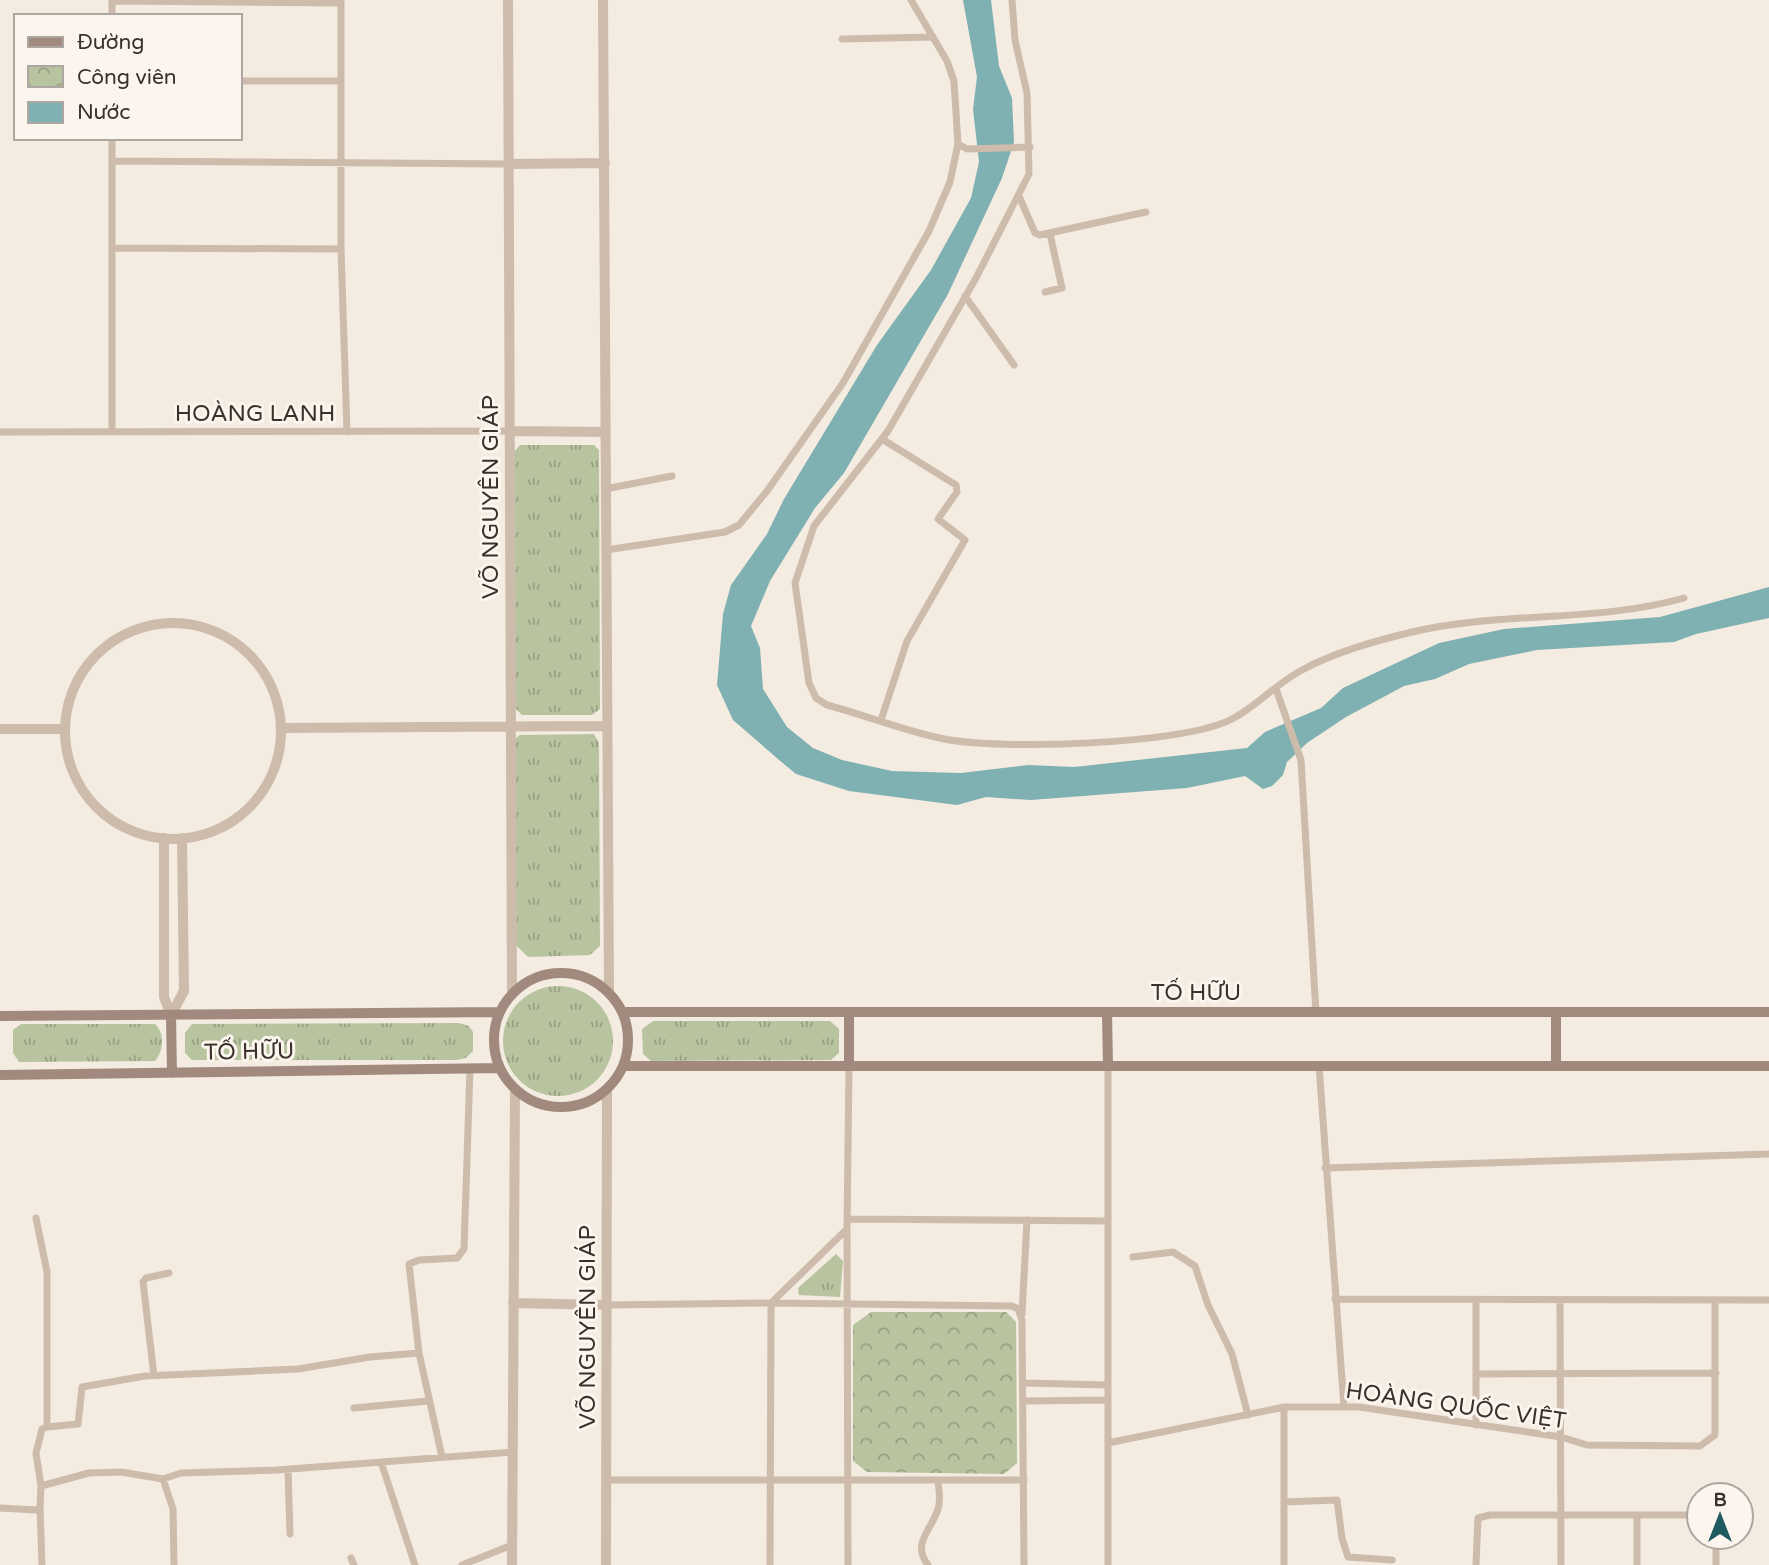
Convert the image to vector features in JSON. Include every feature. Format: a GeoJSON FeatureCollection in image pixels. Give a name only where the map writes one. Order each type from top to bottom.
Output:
{"type":"FeatureCollection","features":[{"type":"Feature","properties":{"kind":"main road"},"geometry":{"type":"LineString","coordinates":[[561,973],[587,978],[609,993],[622,1012],[628,1045],[623,1066],[607,1089],[586,1102],[561,1107],[536,1103],[515,1090],[499,1068],[493,1034],[499,1012],[512,993],[534,978],[561,973]]}},
{"type":"Feature","properties":{"kind":"main road","name":"TỐ HỮU"},"geometry":{"type":"LineString","coordinates":[[0,1016],[499,1012]]}},
{"type":"Feature","properties":{"kind":"main road","name":"TỐ HỮU"},"geometry":{"type":"LineString","coordinates":[[622,1012],[1769,1012]]}},
{"type":"Feature","properties":{"kind":"main road"},"geometry":{"type":"LineString","coordinates":[[1556,1012],[1556,1065]]}},
{"type":"Feature","properties":{"kind":"main road"},"geometry":{"type":"LineString","coordinates":[[849,1013],[849,1066]]}},
{"type":"Feature","properties":{"kind":"main road"},"geometry":{"type":"LineString","coordinates":[[1107,1013],[1108,1066]]}},
{"type":"Feature","properties":{"kind":"main road"},"geometry":{"type":"LineString","coordinates":[[171,1014],[172,1073]]}},
{"type":"Feature","properties":{"kind":"main road"},"geometry":{"type":"LineString","coordinates":[[623,1066],[1769,1066]]}},
{"type":"Feature","properties":{"kind":"main road","name":"TỐ HỮU"},"geometry":{"type":"LineString","coordinates":[[0,1075],[499,1068]]}},
{"type":"Feature","properties":{"kind":"street","name":"VÕ NGUYÊN GIÁP"},"geometry":{"type":"LineString","coordinates":[[508,0],[512,993]]}},
{"type":"Feature","properties":{"kind":"street"},"geometry":{"type":"LineString","coordinates":[[603,0],[609,993]]}},
{"type":"Feature","properties":{"kind":"street"},"geometry":{"type":"LineString","coordinates":[[606,550],[725,533],[739,525],[768,491],[849,371],[929,231],[950,182],[958,144],[954,81],[911,0]]}},
{"type":"Feature","properties":{"kind":"street"},"geometry":{"type":"LineString","coordinates":[[1012,0],[1015,40],[1027,93],[1029,173],[965,296],[883,439],[821,516],[797,570],[795,583],[812,692],[827,705],[952,740],[1027,743],[1145,738],[1232,719],[1300,671],[1420,630],[1495,620],[1628,610],[1684,598]]}},
{"type":"Feature","properties":{"kind":"street"},"geometry":{"type":"LineString","coordinates":[[112,1],[341,1],[341,248],[347,432]]}},
{"type":"Feature","properties":{"kind":"street"},"geometry":{"type":"LineString","coordinates":[[842,39],[933,37]]}},
{"type":"Feature","properties":{"kind":"street"},"geometry":{"type":"LineString","coordinates":[[242,81],[341,81]]}},
{"type":"Feature","properties":{"kind":"street"},"geometry":{"type":"LineString","coordinates":[[112,140],[112,432]]}},
{"type":"Feature","properties":{"kind":"street"},"geometry":{"type":"LineString","coordinates":[[958,144],[967,149],[1022,149],[1030,146]]}},
{"type":"Feature","properties":{"kind":"street"},"geometry":{"type":"LineString","coordinates":[[112,161],[605,163]]}},
{"type":"Feature","properties":{"kind":"street"},"geometry":{"type":"LineString","coordinates":[[1019,196],[1035,233],[1050,234],[1146,212]]}},
{"type":"Feature","properties":{"kind":"street"},"geometry":{"type":"LineString","coordinates":[[1045,292],[1062,288],[1050,234]]}},
{"type":"Feature","properties":{"kind":"street"},"geometry":{"type":"LineString","coordinates":[[112,248],[341,248]]}},
{"type":"Feature","properties":{"kind":"street"},"geometry":{"type":"LineString","coordinates":[[965,296],[1014,365]]}},
{"type":"Feature","properties":{"kind":"street"},"geometry":{"type":"LineString","coordinates":[[510,431],[605,432]]}},
{"type":"Feature","properties":{"kind":"street","name":"HOÀNG LANH"},"geometry":{"type":"LineString","coordinates":[[0,432],[510,431]]}},
{"type":"Feature","properties":{"kind":"street"},"geometry":{"type":"LineString","coordinates":[[881,720],[910,634],[965,540],[938,519],[957,492],[956,485],[883,439]]}},
{"type":"Feature","properties":{"kind":"street"},"geometry":{"type":"LineString","coordinates":[[605,489],[672,476]]}},
{"type":"Feature","properties":{"kind":"street"},"geometry":{"type":"LineString","coordinates":[[173,623],[214,631],[249,654],[273,688],[282,729],[275,768],[254,803],[221,827],[182,838],[164,838],[125,827],[93,803],[72,768],[65,729],[74,688],[97,654],[132,631],[173,623]]}},
{"type":"Feature","properties":{"kind":"street"},"geometry":{"type":"LineString","coordinates":[[1276,689],[1301,760],[1316,1013]]}},
{"type":"Feature","properties":{"kind":"street"},"geometry":{"type":"LineString","coordinates":[[282,729],[607,726]]}},
{"type":"Feature","properties":{"kind":"street"},"geometry":{"type":"LineString","coordinates":[[0,729],[65,729]]}},
{"type":"Feature","properties":{"kind":"street"},"geometry":{"type":"LineString","coordinates":[[164,838],[164,997],[171,1014]]}},
{"type":"Feature","properties":{"kind":"street"},"geometry":{"type":"LineString","coordinates":[[171,1014],[184,991],[182,838]]}},
{"type":"Feature","properties":{"kind":"street"},"geometry":{"type":"LineString","coordinates":[[164,884],[182,884]]}},
{"type":"Feature","properties":{"kind":"street"},"geometry":{"type":"LineString","coordinates":[[164,949],[184,949]]}},
{"type":"Feature","properties":{"kind":"street"},"geometry":{"type":"LineString","coordinates":[[1319,1065],[1343,1407]]}},
{"type":"Feature","properties":{"kind":"street"},"geometry":{"type":"LineString","coordinates":[[848,1565],[846,1229],[849,1066]]}},
{"type":"Feature","properties":{"kind":"street"},"geometry":{"type":"LineString","coordinates":[[1108,1066],[1108,1565]]}},
{"type":"Feature","properties":{"kind":"street"},"geometry":{"type":"LineString","coordinates":[[442,1457],[419,1353],[409,1264],[419,1260],[457,1258],[464,1249],[470,1069]]}},
{"type":"Feature","properties":{"kind":"street","name":"VÕ NGUYÊN GIÁP"},"geometry":{"type":"LineString","coordinates":[[606,1565],[607,1089]]}},
{"type":"Feature","properties":{"kind":"street"},"geometry":{"type":"LineString","coordinates":[[512,1565],[515,1090]]}},
{"type":"Feature","properties":{"kind":"street"},"geometry":{"type":"LineString","coordinates":[[1325,1168],[1769,1154]]}},
{"type":"Feature","properties":{"kind":"street"},"geometry":{"type":"LineString","coordinates":[[36,1218],[47,1272],[47,1427]]}},
{"type":"Feature","properties":{"kind":"street"},"geometry":{"type":"LineString","coordinates":[[848,1219],[1108,1221]]}},
{"type":"Feature","properties":{"kind":"street"},"geometry":{"type":"LineString","coordinates":[[1024,1565],[1022,1314],[1027,1220]]}},
{"type":"Feature","properties":{"kind":"street"},"geometry":{"type":"LineString","coordinates":[[770,1565],[771,1303],[846,1229]]}},
{"type":"Feature","properties":{"kind":"street"},"geometry":{"type":"LineString","coordinates":[[1133,1257],[1173,1252],[1195,1266],[1208,1305],[1232,1354],[1248,1415]]}},
{"type":"Feature","properties":{"kind":"street"},"geometry":{"type":"LineString","coordinates":[[154,1376],[143,1282],[146,1278],[169,1273]]}},
{"type":"Feature","properties":{"kind":"street"},"geometry":{"type":"LineString","coordinates":[[1335,1299],[1769,1300]]}},
{"type":"Feature","properties":{"kind":"street"},"geometry":{"type":"LineString","coordinates":[[1476,1300],[1476,1425]]}},
{"type":"Feature","properties":{"kind":"street"},"geometry":{"type":"LineString","coordinates":[[1476,1374],[1561,1376],[1716,1373],[1715,1300]]}},
{"type":"Feature","properties":{"kind":"street"},"geometry":{"type":"LineString","coordinates":[[1560,1301],[1561,1565]]}},
{"type":"Feature","properties":{"kind":"street"},"geometry":{"type":"LineString","coordinates":[[513,1303],[1012,1307],[1022,1314]]}},
{"type":"Feature","properties":{"kind":"street"},"geometry":{"type":"LineString","coordinates":[[42,1565],[41,1486],[37,1442],[42,1429],[78,1424],[82,1387],[154,1376],[298,1369],[370,1357],[419,1353]]}},
{"type":"Feature","properties":{"kind":"street","name":"HOÀNG QUỐC VIỆT"},"geometry":{"type":"LineString","coordinates":[[1108,1443],[1283,1407],[1343,1407],[1561,1437],[1587,1445],[1700,1446],[1715,1436],[1716,1373]]}},
{"type":"Feature","properties":{"kind":"street"},"geometry":{"type":"LineString","coordinates":[[1024,1383],[1108,1385]]}},
{"type":"Feature","properties":{"kind":"street"},"geometry":{"type":"LineString","coordinates":[[1024,1401],[1108,1400]]}},
{"type":"Feature","properties":{"kind":"street"},"geometry":{"type":"LineString","coordinates":[[354,1408],[429,1401]]}},
{"type":"Feature","properties":{"kind":"street"},"geometry":{"type":"LineString","coordinates":[[1283,1407],[1284,1565]]}},
{"type":"Feature","properties":{"kind":"street"},"geometry":{"type":"LineString","coordinates":[[41,1486],[89,1473],[121,1472],[163,1479],[181,1473],[288,1469],[512,1452]]}},
{"type":"Feature","properties":{"kind":"street"},"geometry":{"type":"LineString","coordinates":[[381,1462],[415,1565]]}},
{"type":"Feature","properties":{"kind":"street"},"geometry":{"type":"LineString","coordinates":[[288,1469],[290,1534]]}},
{"type":"Feature","properties":{"kind":"street"},"geometry":{"type":"LineString","coordinates":[[163,1479],[173,1509],[174,1565]]}},
{"type":"Feature","properties":{"kind":"street"},"geometry":{"type":"LineString","coordinates":[[606,1480],[1024,1480]]}},
{"type":"Feature","properties":{"kind":"street"},"geometry":{"type":"LineString","coordinates":[[928,1565],[922,1555],[921,1542],[938,1509],[938,1481]]}},
{"type":"Feature","properties":{"kind":"street"},"geometry":{"type":"LineString","coordinates":[[1283,1502],[1337,1500],[1342,1538],[1350,1559],[1392,1560]]}},
{"type":"Feature","properties":{"kind":"street"},"geometry":{"type":"LineString","coordinates":[[0,1508],[29,1511],[40,1508]]}},
{"type":"Feature","properties":{"kind":"street"},"geometry":{"type":"LineString","coordinates":[[1476,1565],[1478,1518],[1490,1515],[1685,1515]]}},
{"type":"Feature","properties":{"kind":"street"},"geometry":{"type":"LineString","coordinates":[[1637,1515],[1637,1565]]}},
{"type":"Feature","properties":{"kind":"street"},"geometry":{"type":"LineString","coordinates":[[462,1565],[512,1545]]}},
{"type":"Feature","properties":{"kind":"green space"},"geometry":{"type":"Polygon","coordinates":[[[520,445],[594,445],[599,450],[600,709],[592,715],[522,715],[515,708],[514,452],[520,445]]]}},
{"type":"Feature","properties":{"kind":"green space"},"geometry":{"type":"Polygon","coordinates":[[[594,734],[599,743],[600,946],[590,955],[528,957],[515,944],[516,738],[520,735],[594,734]]]}},
{"type":"Feature","properties":{"kind":"green space"},"geometry":{"type":"Polygon","coordinates":[[[558,986],[579,990],[597,1002],[609,1020],[613,1041],[609,1062],[597,1080],[579,1092],[558,1096],[537,1092],[519,1080],[507,1062],[503,1041],[507,1020],[519,1002],[537,990],[558,986]]]}},
{"type":"Feature","properties":{"kind":"green space"},"geometry":{"type":"Polygon","coordinates":[[[653,1021],[830,1021],[839,1029],[839,1053],[831,1060],[651,1061],[643,1054],[642,1029],[653,1021]]]}},
{"type":"Feature","properties":{"kind":"green space"},"geometry":{"type":"Polygon","coordinates":[[[459,1023],[469,1026],[473,1032],[473,1051],[466,1058],[456,1060],[192,1060],[185,1053],[185,1033],[192,1024],[459,1023]]]}},
{"type":"Feature","properties":{"kind":"green space"},"geometry":{"type":"Polygon","coordinates":[[[21,1024],[155,1024],[162,1037],[162,1047],[155,1061],[19,1062],[13,1053],[13,1030],[21,1024]]]}},
{"type":"Feature","properties":{"kind":"green space"},"geometry":{"type":"Polygon","coordinates":[[[836,1254],[843,1261],[840,1297],[799,1295],[798,1288],[836,1254]]]}},
{"type":"Feature","properties":{"kind":"green space"},"geometry":{"type":"Polygon","coordinates":[[[871,1312],[1006,1312],[1016,1322],[1017,1463],[1004,1474],[867,1472],[853,1461],[853,1325],[871,1312]]]}},
{"type":"Feature","properties":{"kind":"water"},"geometry":{"type":"Polygon","coordinates":[[[963,0],[991,0],[999,66],[1012,98],[1014,142],[1002,178],[948,294],[844,473],[815,508],[770,581],[751,626],[760,648],[763,689],[787,727],[813,748],[842,760],[892,771],[961,773],[1028,765],[1074,767],[1247,748],[1265,732],[1321,708],[1343,688],[1439,643],[1504,629],[1660,617],[1769,587],[1769,618],[1696,634],[1674,642],[1537,650],[1469,664],[1435,679],[1404,686],[1346,717],[1307,743],[1287,762],[1283,775],[1272,786],[1263,789],[1245,776],[1187,788],[1031,800],[986,797],[957,805],[849,791],[796,774],[733,720],[717,685],[723,614],[731,585],[767,534],[784,499],[877,345],[931,270],[971,198],[979,162],[973,109],[977,77],[963,0]]]}}]}
